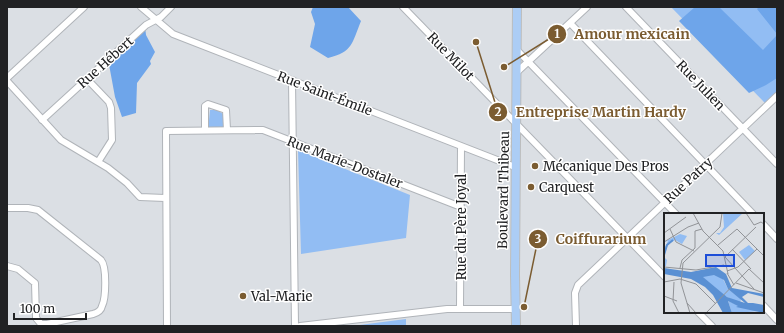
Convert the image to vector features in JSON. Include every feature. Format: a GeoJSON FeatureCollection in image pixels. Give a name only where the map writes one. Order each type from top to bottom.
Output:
{"type":"FeatureCollection","features":[{"type":"Feature","properties":{"kind":"main road","name":"Boulevard Thibeau"},"geometry":{"type":"LineString","coordinates":[[516,326],[515,167],[518,50],[517,7]]}},
{"type":"Feature","properties":{"kind":"street"},"geometry":{"type":"LineString","coordinates":[[7,78],[84,7]]}},
{"type":"Feature","properties":{"kind":"street","name":"Rue Saint-Émile"},"geometry":{"type":"LineString","coordinates":[[141,7],[173,34],[515,167]]}},
{"type":"Feature","properties":{"kind":"street","name":"Rue Hébert"},"geometry":{"type":"LineString","coordinates":[[42,120],[146,25],[155,20],[171,7]]}},
{"type":"Feature","properties":{"kind":"street","name":"Rue Milot"},"geometry":{"type":"LineString","coordinates":[[403,7],[664,276]]}},
{"type":"Feature","properties":{"kind":"street"},"geometry":{"type":"LineString","coordinates":[[517,72],[588,7]]}},
{"type":"Feature","properties":{"kind":"street","name":"Rue Julien"},"geometry":{"type":"LineString","coordinates":[[626,7],[777,164]]}},
{"type":"Feature","properties":{"kind":"street"},"geometry":{"type":"LineString","coordinates":[[570,23],[752,213]]}},
{"type":"Feature","properties":{"kind":"street"},"geometry":{"type":"LineString","coordinates":[[518,50],[675,213]]}},
{"type":"Feature","properties":{"kind":"street"},"geometry":{"type":"LineString","coordinates":[[87,79],[109,102],[112,108],[112,140],[98,162]]}},
{"type":"Feature","properties":{"kind":"street"},"geometry":{"type":"LineString","coordinates":[[292,80],[295,326]]}},
{"type":"Feature","properties":{"kind":"street"},"geometry":{"type":"LineString","coordinates":[[7,82],[61,140],[98,162],[125,181],[140,197],[165,198]]}},
{"type":"Feature","properties":{"kind":"street","name":"Rue Patry"},"geometry":{"type":"LineString","coordinates":[[576,326],[577,286],[777,96]]}},
{"type":"Feature","properties":{"kind":"street"},"geometry":{"type":"LineString","coordinates":[[205,130],[205,106],[208,104],[226,110],[226,130]]}},
{"type":"Feature","properties":{"kind":"street","name":"Rue Marie-Dostaler"},"geometry":{"type":"LineString","coordinates":[[167,326],[164,132],[263,130],[461,207]]}},
{"type":"Feature","properties":{"kind":"street","name":"Rue du Père Joyal"},"geometry":{"type":"LineString","coordinates":[[460,308],[462,146]]}},
{"type":"Feature","properties":{"kind":"street"},"geometry":{"type":"LineString","coordinates":[[7,208],[28,208],[38,210],[101,260],[105,270],[103,306],[99,311],[93,314],[41,324],[36,318],[36,289],[34,281],[18,268],[7,266]]}},
{"type":"Feature","properties":{"kind":"street"},"geometry":{"type":"LineString","coordinates":[[764,225],[777,239]]}},
{"type":"Feature","properties":{"kind":"street"},"geometry":{"type":"LineString","coordinates":[[764,306],[777,320]]}},
{"type":"Feature","properties":{"kind":"street"},"geometry":{"type":"LineString","coordinates":[[300,326],[460,308],[515,309]]}},
{"type":"Feature","properties":{"kind":"street"},"geometry":{"type":"LineString","coordinates":[[699,313],[712,326]]}},
{"type":"Feature","properties":{"kind":"shaded area"},"geometry":{"type":"Polygon","coordinates":[[[313,7],[348,7],[361,21],[353,41],[342,53],[328,58],[310,47],[315,24],[311,12],[313,7]]]}},
{"type":"Feature","properties":{"kind":"shaded area"},"geometry":{"type":"Polygon","coordinates":[[[671,7],[777,7],[777,95],[767,105],[671,7]]]}},
{"type":"Feature","properties":{"kind":"shaded area"},"geometry":{"type":"Polygon","coordinates":[[[695,7],[719,7],[763,50],[777,35],[777,78],[749,93],[679,21],[695,7]]]}},
{"type":"Feature","properties":{"kind":"shaded area"},"geometry":{"type":"Polygon","coordinates":[[[759,7],[777,7],[777,34],[757,9],[759,7]]]}},
{"type":"Feature","properties":{"kind":"shaded area"},"geometry":{"type":"Polygon","coordinates":[[[145,27],[146,35],[155,52],[150,61],[151,64],[137,83],[136,113],[122,117],[115,97],[108,59],[145,27]]]}},
{"type":"Feature","properties":{"kind":"shaded area"},"geometry":{"type":"Polygon","coordinates":[[[210,110],[217,110],[226,116],[227,130],[208,131],[210,110]]]}},
{"type":"Feature","properties":{"kind":"shaded area"},"geometry":{"type":"Polygon","coordinates":[[[298,150],[410,195],[406,238],[301,254],[298,150]]]}},
{"type":"Feature","properties":{"kind":"shaded area"},"geometry":{"type":"Polygon","coordinates":[[[406,319],[406,326],[352,326],[406,319]]]}},
{"type":"Feature","properties":{"kind":"place","name":"Entreprise Martin Hardy"},"geometry":{"type":"Point","coordinates":[476,42]}},
{"type":"Feature","properties":{"kind":"place","name":"Amour mexicain"},"geometry":{"type":"Point","coordinates":[504,67]}},
{"type":"Feature","properties":{"kind":"place","name":"Mécanique Des Pros"},"geometry":{"type":"Point","coordinates":[535,166]}},
{"type":"Feature","properties":{"kind":"place","name":"Carquest"},"geometry":{"type":"Point","coordinates":[531,187]}},
{"type":"Feature","properties":{"kind":"place","name":"Val-Marie"},"geometry":{"type":"Point","coordinates":[243,296]}},
{"type":"Feature","properties":{"kind":"place","name":"Coiffurarium"},"geometry":{"type":"Point","coordinates":[524,307]}}]}
